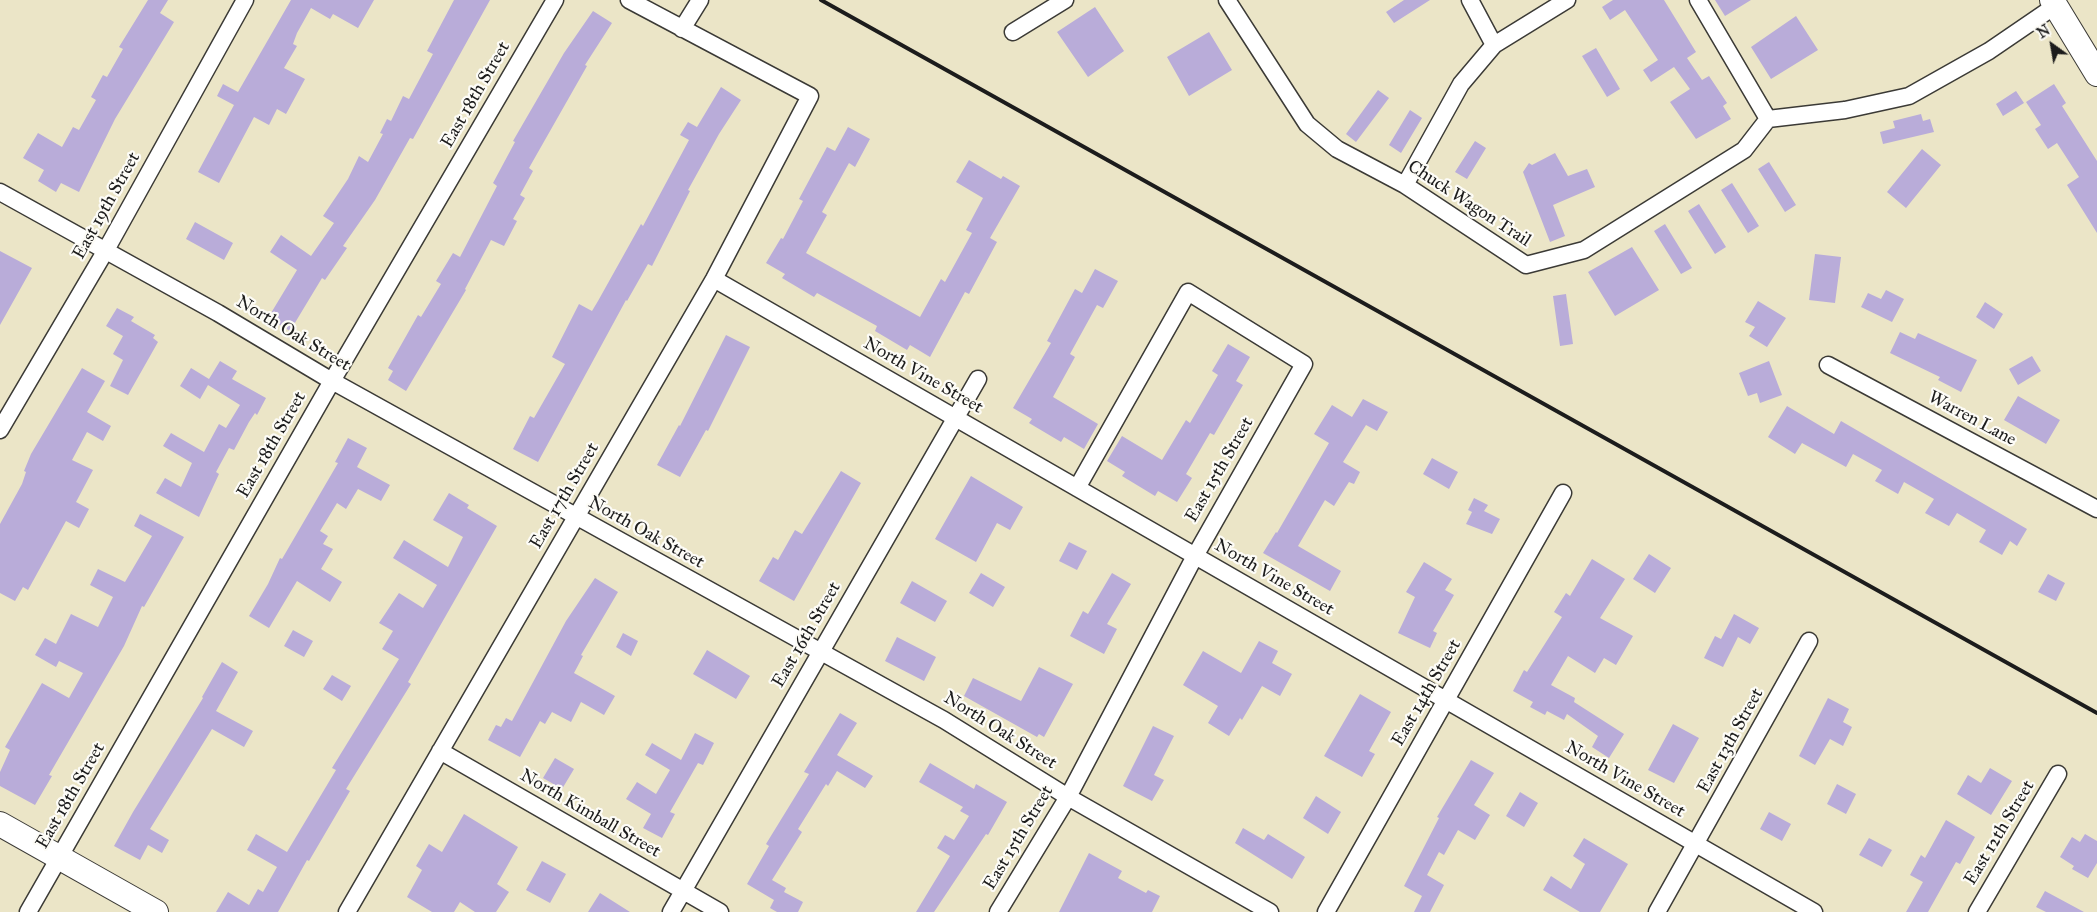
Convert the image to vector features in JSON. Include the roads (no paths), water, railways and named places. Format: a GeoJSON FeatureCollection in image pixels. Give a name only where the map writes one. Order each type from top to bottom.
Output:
{"type":"FeatureCollection","features":[{"type":"Feature","properties":{"kind":"main road"},"geometry":{"type":"LineString","coordinates":[[2054,3],[2097,74]]}},
{"type":"Feature","properties":{"kind":"main road"},"geometry":{"type":"LineString","coordinates":[[0,824],[156,912]]}},
{"type":"Feature","properties":{"kind":"street","name":"East 19th Street"},"geometry":{"type":"LineString","coordinates":[[0,430],[106,250],[245,0]]}},
{"type":"Feature","properties":{"kind":"street","name":"East 18th Street"},"geometry":{"type":"LineString","coordinates":[[28,912],[332,381],[555,0]]}},
{"type":"Feature","properties":{"kind":"street"},"geometry":{"type":"LineString","coordinates":[[628,0],[682,29],[700,0]]}},
{"type":"Feature","properties":{"kind":"street"},"geometry":{"type":"LineString","coordinates":[[1013,32],[1065,0]]}},
{"type":"Feature","properties":{"kind":"street","name":"Chuck Wagon Trail"},"geometry":{"type":"LineString","coordinates":[[1227,0],[1307,124],[1337,149],[1404,185],[1526,265],[1584,250],[1744,150],[1768,119]]}},
{"type":"Feature","properties":{"kind":"street"},"geometry":{"type":"LineString","coordinates":[[1470,0],[1494,44]]}},
{"type":"Feature","properties":{"kind":"street"},"geometry":{"type":"LineString","coordinates":[[1404,185],[1461,84],[1494,44],[1567,0]]}},
{"type":"Feature","properties":{"kind":"street"},"geometry":{"type":"LineString","coordinates":[[1698,0],[1768,119],[1845,110],[1909,96],[1989,51],[2054,3]]}},
{"type":"Feature","properties":{"kind":"street","name":"East 17th Street"},"geometry":{"type":"LineString","coordinates":[[347,912],[714,279],[810,96],[682,29]]}},
{"type":"Feature","properties":{"kind":"street","name":"North Oak Street"},"geometry":{"type":"LineString","coordinates":[[0,192],[106,250],[332,381],[944,720],[1068,797],[1270,912]]}},
{"type":"Feature","properties":{"kind":"street","name":"North Vine Street"},"geometry":{"type":"LineString","coordinates":[[714,279],[1814,912]]}},
{"type":"Feature","properties":{"kind":"street","name":"East 15th Street"},"geometry":{"type":"LineString","coordinates":[[998,912],[1068,797],[1195,556],[1304,364],[1188,292],[1077,488]]}},
{"type":"Feature","properties":{"kind":"street","name":"Warren Lane"},"geometry":{"type":"LineString","coordinates":[[1828,365],[2097,509]]}},
{"type":"Feature","properties":{"kind":"street","name":"East 16th Street"},"geometry":{"type":"LineString","coordinates":[[671,912],[978,379]]}},
{"type":"Feature","properties":{"kind":"street","name":"East 14th Street"},"geometry":{"type":"LineString","coordinates":[[1326,912],[1563,492]]}},
{"type":"Feature","properties":{"kind":"street","name":"East 13th Street"},"geometry":{"type":"LineString","coordinates":[[1657,912],[1809,641]]}},
{"type":"Feature","properties":{"kind":"street","name":"North Kimball Street"},"geometry":{"type":"LineString","coordinates":[[440,750],[720,912]]}},
{"type":"Feature","properties":{"kind":"street","name":"East 12th Street"},"geometry":{"type":"LineString","coordinates":[[1977,912],[2058,774]]}},
{"type":"Feature","properties":{"kind":"railway"},"geometry":{"type":"LineString","coordinates":[[821,0],[2097,713]]}}]}
